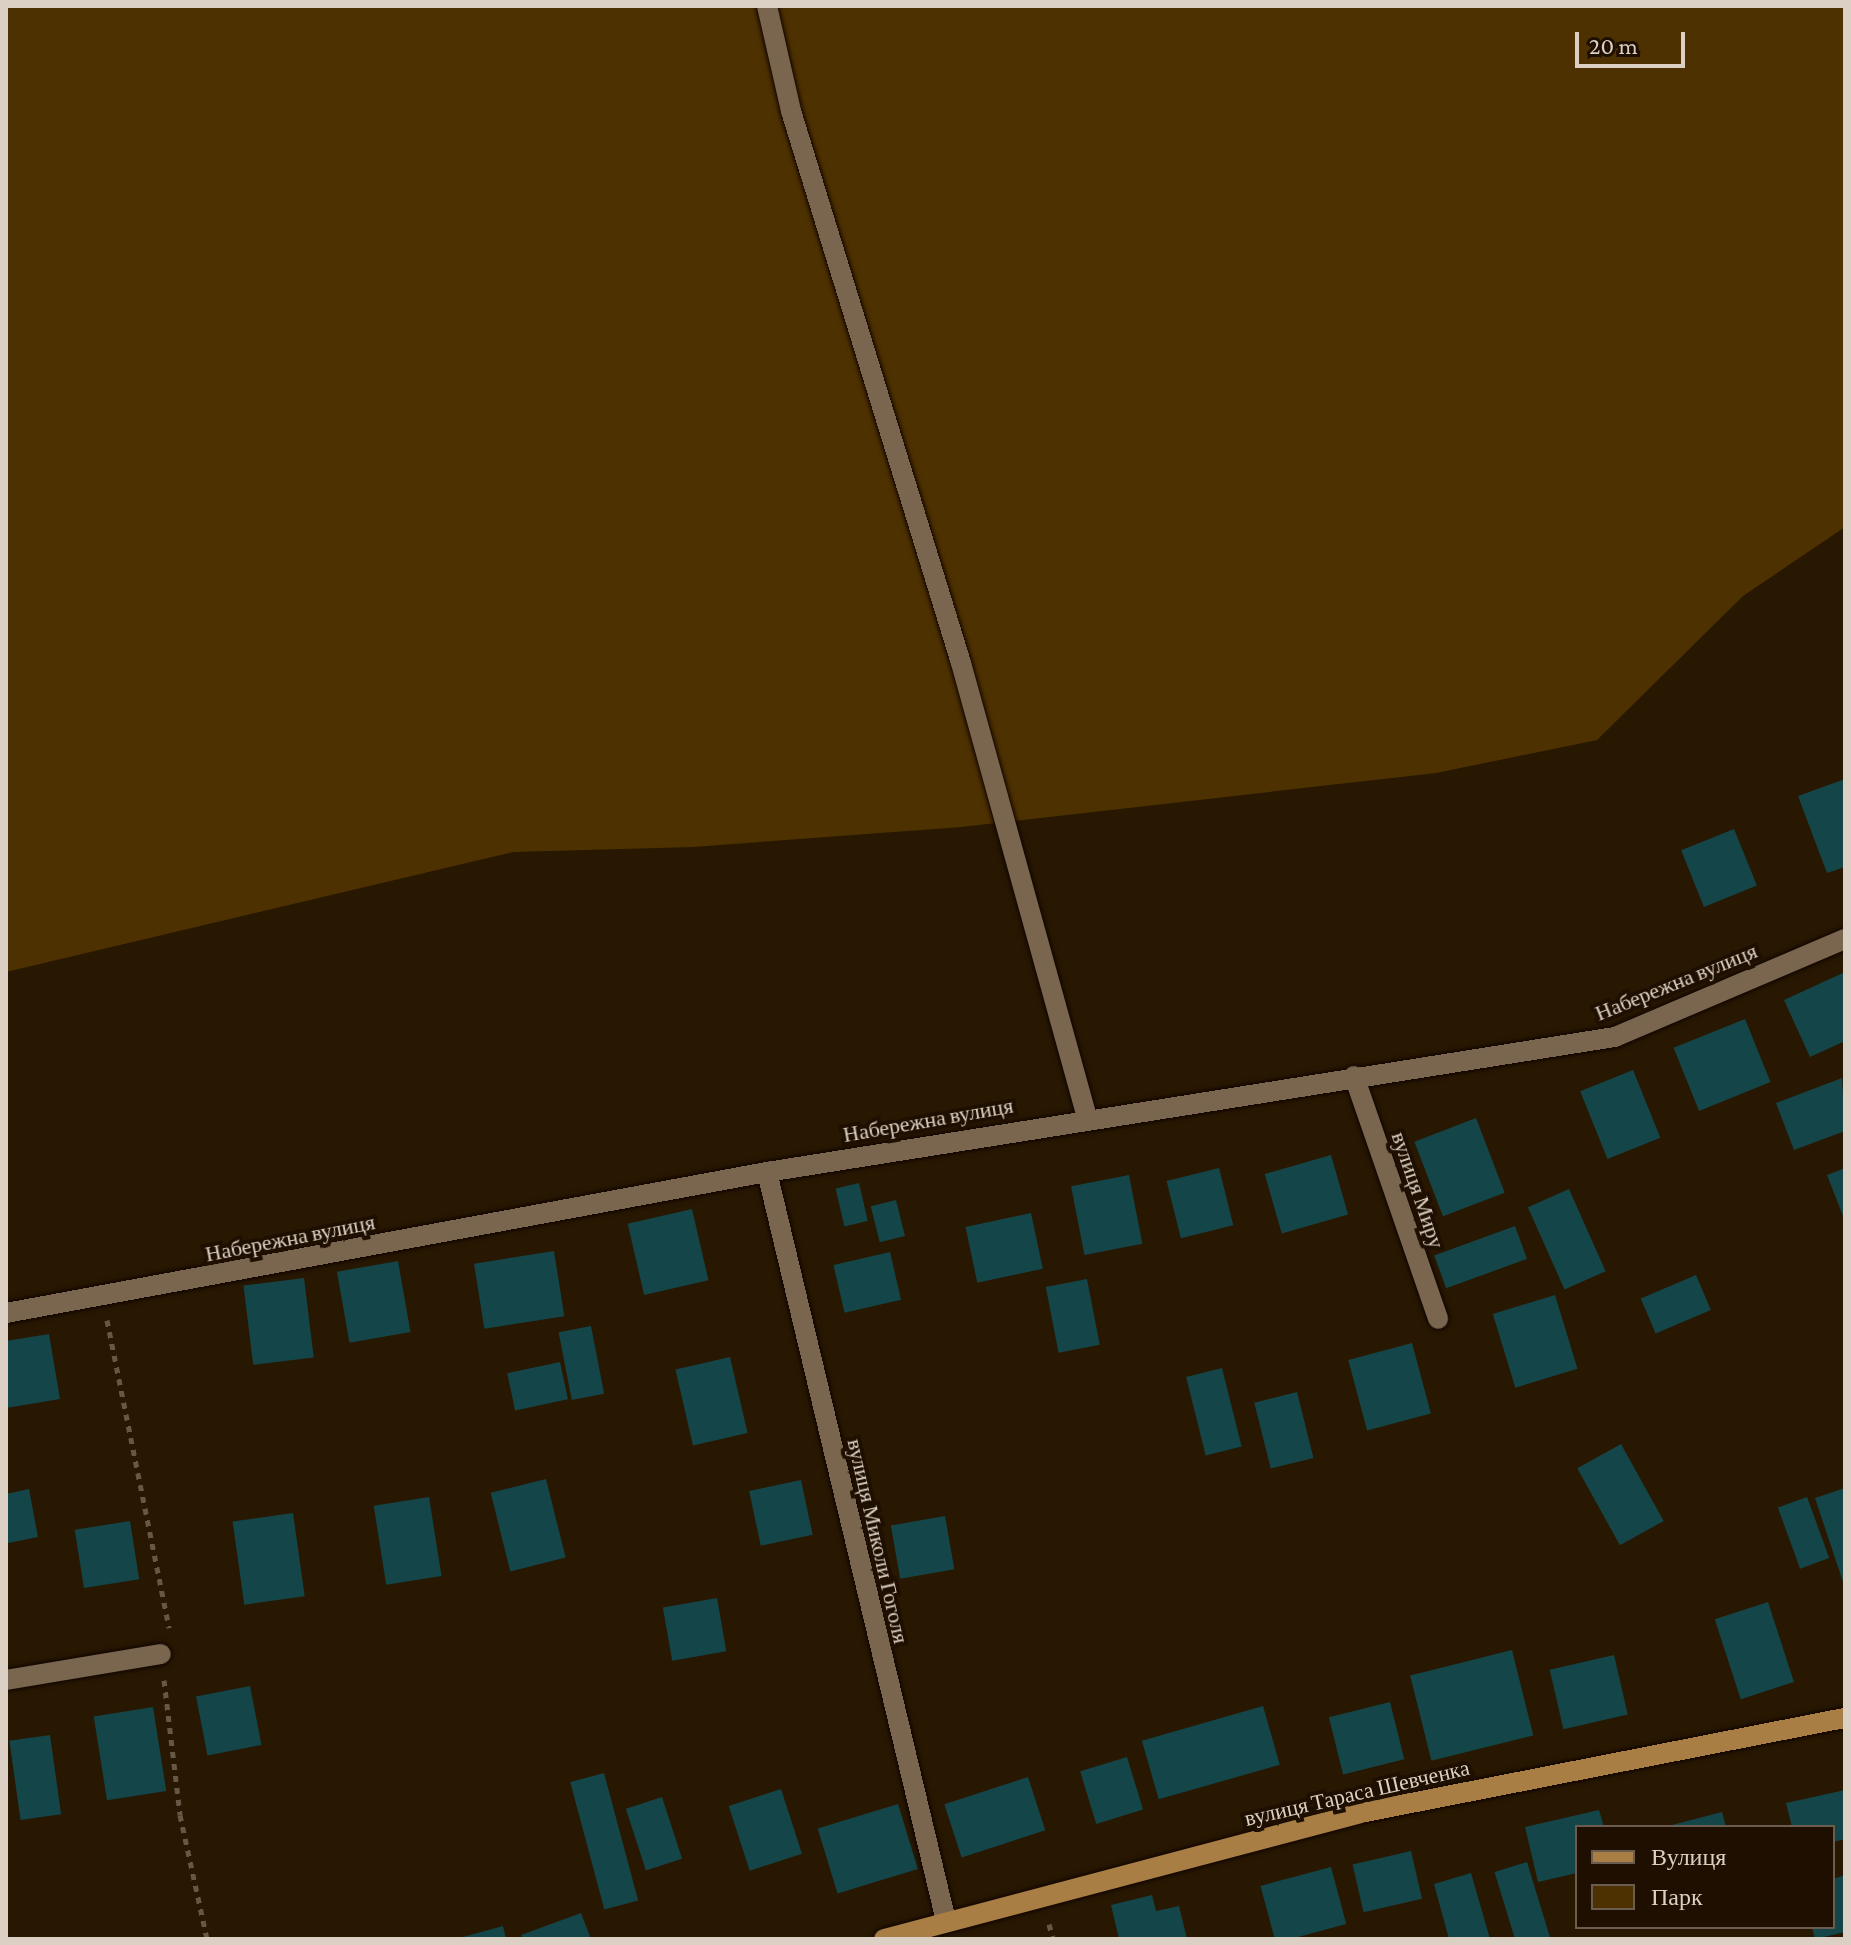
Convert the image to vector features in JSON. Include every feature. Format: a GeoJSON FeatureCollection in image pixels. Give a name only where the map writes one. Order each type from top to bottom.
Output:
{"type":"FeatureCollection","features":[{"type":"Feature","properties":{"kind":"main road","name":"вулиця Тараса Шевченка"},"geometry":{"type":"LineString","coordinates":[[884,1939],[1360,1813],[1845,1718]]}},
{"type":"Feature","properties":{"kind":"street"},"geometry":{"type":"LineString","coordinates":[[767,6],[791,111],[961,663],[1087,1118]]}},
{"type":"Feature","properties":{"kind":"street","name":"Набережна вулиця"},"geometry":{"type":"LineString","coordinates":[[6,1313],[102,1298],[767,1172],[1087,1118],[1615,1037],[1845,939]]}},
{"type":"Feature","properties":{"kind":"street","name":"вулиця Миру"},"geometry":{"type":"LineString","coordinates":[[1354,1076],[1438,1319]]}},
{"type":"Feature","properties":{"kind":"street","name":"вулиця Миколи Гоголя"},"geometry":{"type":"LineString","coordinates":[[767,1172],[946,1921]]}},
{"type":"Feature","properties":{"kind":"street"},"geometry":{"type":"LineString","coordinates":[[6,1680],[161,1654]]}},
{"type":"Feature","properties":{"kind":"path"},"geometry":{"type":"LineString","coordinates":[[102,1298],[169,1631],[161,1654],[180,1815],[207,1939]]}},
{"type":"Feature","properties":{"kind":"green space"},"geometry":{"type":"Polygon","coordinates":[[[6,6],[1845,6],[1845,527],[1743,596],[1597,740],[1436,773],[961,827],[693,847],[513,852],[6,972],[6,6]]]}},
{"type":"Feature","properties":{"kind":"building"},"geometry":{"type":"Polygon","coordinates":[[[1845,779],[1845,867],[1827,873],[1798,796],[1845,779]]]}},
{"type":"Feature","properties":{"kind":"building"},"geometry":{"type":"Polygon","coordinates":[[[1734,829],[1757,886],[1704,907],[1681,850],[1734,829]]]}},
{"type":"Feature","properties":{"kind":"building"},"geometry":{"type":"Polygon","coordinates":[[[1845,972],[1845,1041],[1810,1057],[1784,1000],[1845,972]]]}},
{"type":"Feature","properties":{"kind":"building"},"geometry":{"type":"Polygon","coordinates":[[[1745,1019],[1770,1082],[1699,1111],[1674,1048],[1745,1019]]]}},
{"type":"Feature","properties":{"kind":"building"},"geometry":{"type":"Polygon","coordinates":[[[1633,1070],[1660,1138],[1607,1159],[1580,1091],[1633,1070]]]}},
{"type":"Feature","properties":{"kind":"building"},"geometry":{"type":"Polygon","coordinates":[[[1842,1078],[1845,1131],[1794,1150],[1776,1103],[1842,1078]]]}},
{"type":"Feature","properties":{"kind":"building"},"geometry":{"type":"Polygon","coordinates":[[[1476,1118],[1505,1193],[1443,1216],[1414,1142],[1476,1118]]]}},
{"type":"Feature","properties":{"kind":"building"},"geometry":{"type":"Polygon","coordinates":[[[1331,1155],[1348,1215],[1282,1234],[1265,1174],[1331,1155]]]}},
{"type":"Feature","properties":{"kind":"building"},"geometry":{"type":"Polygon","coordinates":[[[1219,1168],[1233,1225],[1181,1238],[1167,1181],[1219,1168]]]}},
{"type":"Feature","properties":{"kind":"building"},"geometry":{"type":"Polygon","coordinates":[[[1845,1168],[1845,1221],[1827,1175],[1845,1168]]]}},
{"type":"Feature","properties":{"kind":"building"},"geometry":{"type":"Polygon","coordinates":[[[1129,1175],[1142,1244],[1084,1255],[1071,1186],[1129,1175]]]}},
{"type":"Feature","properties":{"kind":"building"},"geometry":{"type":"Polygon","coordinates":[[[859,1183],[868,1221],[844,1226],[836,1188],[859,1183]]]}},
{"type":"Feature","properties":{"kind":"building"},"geometry":{"type":"Polygon","coordinates":[[[1569,1189],[1606,1271],[1564,1290],[1528,1207],[1569,1189]]]}},
{"type":"Feature","properties":{"kind":"building"},"geometry":{"type":"Polygon","coordinates":[[[896,1200],[905,1236],[880,1242],[871,1206],[896,1200]]]}},
{"type":"Feature","properties":{"kind":"building"},"geometry":{"type":"Polygon","coordinates":[[[692,1209],[708,1280],[644,1295],[628,1224],[692,1209]]]}},
{"type":"Feature","properties":{"kind":"building"},"geometry":{"type":"Polygon","coordinates":[[[1031,1213],[1043,1269],[977,1283],[965,1227],[1031,1213]]]}},
{"type":"Feature","properties":{"kind":"building"},"geometry":{"type":"Polygon","coordinates":[[[1515,1226],[1527,1259],[1446,1288],[1434,1255],[1515,1226]]]}},
{"type":"Feature","properties":{"kind":"building"},"geometry":{"type":"Polygon","coordinates":[[[554,1251],[564,1316],[484,1329],[474,1264],[554,1251]]]}},
{"type":"Feature","properties":{"kind":"building"},"geometry":{"type":"Polygon","coordinates":[[[890,1252],[901,1300],[845,1313],[833,1265],[890,1252]]]}},
{"type":"Feature","properties":{"kind":"building"},"geometry":{"type":"Polygon","coordinates":[[[398,1261],[411,1332],[349,1343],[337,1272],[398,1261]]]}},
{"type":"Feature","properties":{"kind":"building"},"geometry":{"type":"Polygon","coordinates":[[[1696,1275],[1711,1310],[1656,1333],[1641,1298],[1696,1275]]]}},
{"type":"Feature","properties":{"kind":"building"},"geometry":{"type":"Polygon","coordinates":[[[304,1278],[314,1357],[253,1365],[243,1285],[304,1278]]]}},
{"type":"Feature","properties":{"kind":"building"},"geometry":{"type":"Polygon","coordinates":[[[1087,1279],[1100,1345],[1059,1353],[1046,1287],[1087,1279]]]}},
{"type":"Feature","properties":{"kind":"building"},"geometry":{"type":"Polygon","coordinates":[[[1555,1295],[1578,1369],[1515,1388],[1493,1314],[1555,1295]]]}},
{"type":"Feature","properties":{"kind":"building"},"geometry":{"type":"Polygon","coordinates":[[[591,1326],[604,1394],[572,1400],[559,1332],[591,1326]]]}},
{"type":"Feature","properties":{"kind":"building"},"geometry":{"type":"Polygon","coordinates":[[[49,1334],[60,1399],[6,1408],[6,1341],[49,1334]]]}},
{"type":"Feature","properties":{"kind":"building"},"geometry":{"type":"Polygon","coordinates":[[[1412,1343],[1431,1414],[1367,1431],[1348,1360],[1412,1343]]]}},
{"type":"Feature","properties":{"kind":"building"},"geometry":{"type":"Polygon","coordinates":[[[730,1357],[748,1433],[693,1446],[675,1370],[730,1357]]]}},
{"type":"Feature","properties":{"kind":"building"},"geometry":{"type":"Polygon","coordinates":[[[560,1362],[568,1399],[515,1410],[507,1373],[560,1362]]]}},
{"type":"Feature","properties":{"kind":"building"},"geometry":{"type":"Polygon","coordinates":[[[1222,1368],[1242,1447],[1206,1456],[1186,1377],[1222,1368]]]}},
{"type":"Feature","properties":{"kind":"building"},"geometry":{"type":"Polygon","coordinates":[[[1297,1392],[1313,1458],[1271,1469],[1254,1403],[1297,1392]]]}},
{"type":"Feature","properties":{"kind":"building"},"geometry":{"type":"Polygon","coordinates":[[[1621,1444],[1664,1521],[1620,1545],[1577,1468],[1621,1444]]]}},
{"type":"Feature","properties":{"kind":"building"},"geometry":{"type":"Polygon","coordinates":[[[546,1479],[566,1558],[510,1571],[491,1493],[546,1479]]]}},
{"type":"Feature","properties":{"kind":"building"},"geometry":{"type":"Polygon","coordinates":[[[801,1480],[813,1535],[761,1546],[749,1491],[801,1480]]]}},
{"type":"Feature","properties":{"kind":"building"},"geometry":{"type":"Polygon","coordinates":[[[1845,1488],[1845,1585],[1844,1585],[1815,1498],[1845,1488]]]}},
{"type":"Feature","properties":{"kind":"building"},"geometry":{"type":"Polygon","coordinates":[[[29,1489],[38,1537],[8,1543],[6,1494],[29,1489]]]}},
{"type":"Feature","properties":{"kind":"building"},"geometry":{"type":"Polygon","coordinates":[[[429,1497],[442,1576],[386,1585],[374,1506],[429,1497]]]}},
{"type":"Feature","properties":{"kind":"building"},"geometry":{"type":"Polygon","coordinates":[[[1807,1497],[1829,1558],[1800,1569],[1778,1508],[1807,1497]]]}},
{"type":"Feature","properties":{"kind":"building"},"geometry":{"type":"Polygon","coordinates":[[[293,1513],[305,1596],[244,1605],[233,1521],[293,1513]]]}},
{"type":"Feature","properties":{"kind":"building"},"geometry":{"type":"Polygon","coordinates":[[[945,1516],[954,1569],[900,1579],[891,1526],[945,1516]]]}},
{"type":"Feature","properties":{"kind":"building"},"geometry":{"type":"Polygon","coordinates":[[[130,1521],[139,1579],[84,1588],[75,1530],[130,1521]]]}},
{"type":"Feature","properties":{"kind":"building"},"geometry":{"type":"Polygon","coordinates":[[[717,1598],[726,1651],[672,1661],[663,1608],[717,1598]]]}},
{"type":"Feature","properties":{"kind":"building"},"geometry":{"type":"Polygon","coordinates":[[[1768,1602],[1794,1682],[1741,1699],[1715,1619],[1768,1602]]]}},
{"type":"Feature","properties":{"kind":"building"},"geometry":{"type":"Polygon","coordinates":[[[1512,1650],[1533,1735],[1431,1761],[1410,1675],[1512,1650]]]}},
{"type":"Feature","properties":{"kind":"building"},"geometry":{"type":"Polygon","coordinates":[[[1614,1655],[1628,1714],[1563,1729],[1550,1670],[1614,1655]]]}},
{"type":"Feature","properties":{"kind":"building"},"geometry":{"type":"Polygon","coordinates":[[[250,1686],[261,1745],[207,1755],[196,1696],[250,1686]]]}},
{"type":"Feature","properties":{"kind":"building"},"geometry":{"type":"Polygon","coordinates":[[[1390,1702],[1404,1759],[1343,1774],[1329,1717],[1390,1702]]]}},
{"type":"Feature","properties":{"kind":"building"},"geometry":{"type":"Polygon","coordinates":[[[1263,1706],[1280,1765],[1159,1799],[1142,1741],[1263,1706]]]}},
{"type":"Feature","properties":{"kind":"building"},"geometry":{"type":"Polygon","coordinates":[[[153,1707],[166,1791],[107,1800],[94,1716],[153,1707]]]}},
{"type":"Feature","properties":{"kind":"building"},"geometry":{"type":"Polygon","coordinates":[[[50,1735],[61,1814],[21,1820],[9,1741],[50,1735]]]}},
{"type":"Feature","properties":{"kind":"building"},"geometry":{"type":"Polygon","coordinates":[[[1127,1757],[1143,1810],[1096,1824],[1080,1771],[1127,1757]]]}},
{"type":"Feature","properties":{"kind":"building"},"geometry":{"type":"Polygon","coordinates":[[[604,1773],[638,1901],[604,1910],[570,1782],[604,1773]]]}},
{"type":"Feature","properties":{"kind":"building"},"geometry":{"type":"Polygon","coordinates":[[[1028,1777],[1045,1830],[962,1857],[944,1804],[1028,1777]]]}},
{"type":"Feature","properties":{"kind":"building"},"geometry":{"type":"Polygon","coordinates":[[[781,1789],[802,1854],[750,1871],[729,1806],[781,1789]]]}},
{"type":"Feature","properties":{"kind":"building"},"geometry":{"type":"Polygon","coordinates":[[[1845,1790],[1845,1839],[1835,1842],[1835,1825],[1792,1825],[1786,1803],[1845,1790]]]}},
{"type":"Feature","properties":{"kind":"building"},"geometry":{"type":"Polygon","coordinates":[[[662,1797],[682,1859],[646,1871],[626,1809],[662,1797]]]}},
{"type":"Feature","properties":{"kind":"building"},"geometry":{"type":"Polygon","coordinates":[[[898,1804],[918,1869],[838,1894],[818,1829],[898,1804]]]}},
{"type":"Feature","properties":{"kind":"building"},"geometry":{"type":"Polygon","coordinates":[[[1599,1810],[1603,1825],[1575,1825],[1575,1873],[1538,1882],[1525,1827],[1599,1810]]]}},
{"type":"Feature","properties":{"kind":"building"},"geometry":{"type":"Polygon","coordinates":[[[1722,1812],[1725,1825],[1672,1825],[1722,1812]]]}},
{"type":"Feature","properties":{"kind":"building"},"geometry":{"type":"Polygon","coordinates":[[[1411,1851],[1422,1899],[1364,1912],[1353,1864],[1411,1851]]]}},
{"type":"Feature","properties":{"kind":"building"},"geometry":{"type":"Polygon","coordinates":[[[1527,1862],[1551,1939],[1515,1939],[1494,1872],[1527,1862]]]}},
{"type":"Feature","properties":{"kind":"building"},"geometry":{"type":"Polygon","coordinates":[[[1331,1867],[1346,1924],[1290,1939],[1275,1939],[1260,1886],[1331,1867]]]}},
{"type":"Feature","properties":{"kind":"building"},"geometry":{"type":"Polygon","coordinates":[[[1471,1873],[1490,1939],[1449,1939],[1434,1884],[1471,1873]]]}},
{"type":"Feature","properties":{"kind":"building"},"geometry":{"type":"Polygon","coordinates":[[[1845,1875],[1845,1932],[1815,1939],[1812,1929],[1835,1929],[1835,1878],[1845,1875]]]}},
{"type":"Feature","properties":{"kind":"building"},"geometry":{"type":"Polygon","coordinates":[[[1152,1895],[1156,1911],[1179,1906],[1187,1939],[1119,1939],[1111,1905],[1152,1895]]]}},
{"type":"Feature","properties":{"kind":"building"},"geometry":{"type":"Polygon","coordinates":[[[581,1913],[591,1939],[523,1939],[521,1935],[581,1913]]]}},
{"type":"Feature","properties":{"kind":"building"},"geometry":{"type":"Polygon","coordinates":[[[503,1926],[506,1939],[459,1939],[459,1938],[503,1926]]]}}]}
